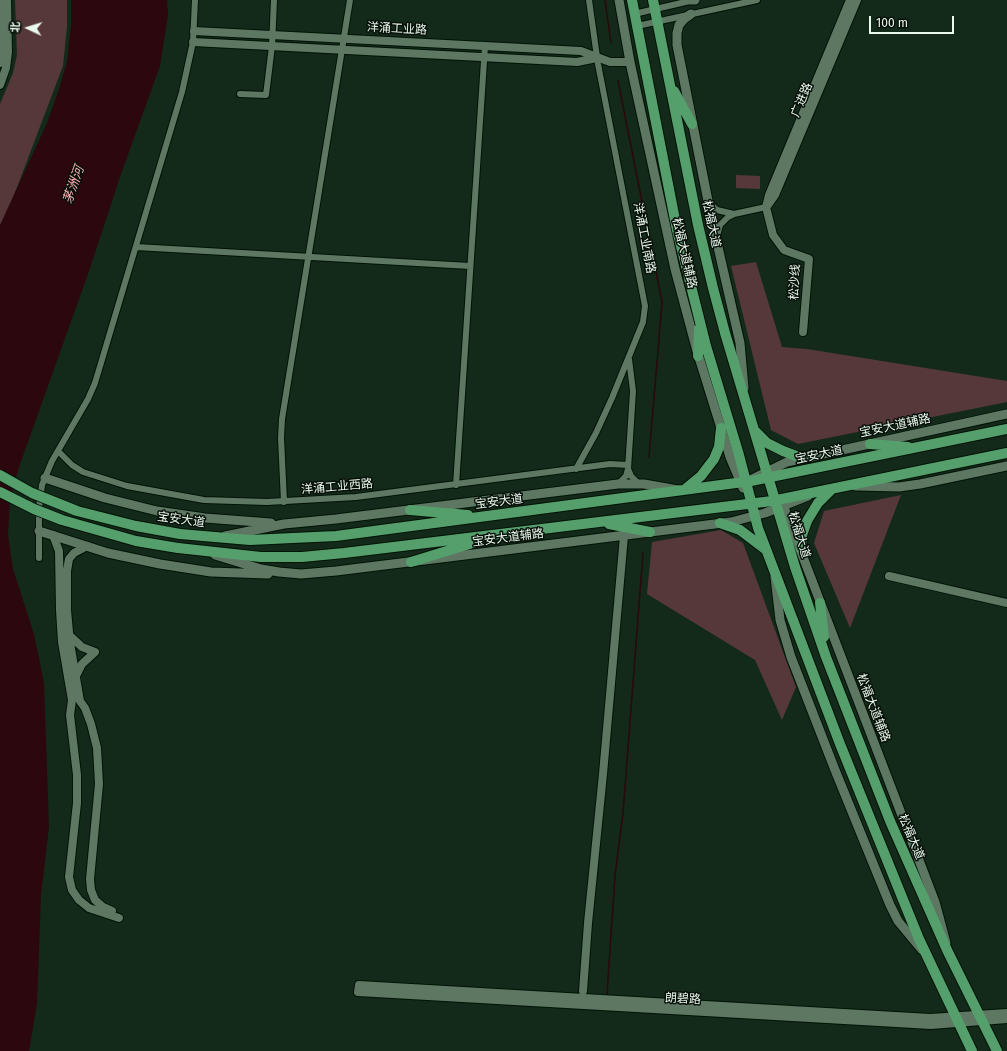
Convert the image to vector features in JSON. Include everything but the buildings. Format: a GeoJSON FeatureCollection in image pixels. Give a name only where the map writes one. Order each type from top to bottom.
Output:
{"type":"FeatureCollection","features":[{"type":"Feature","properties":{"kind":"main road","name":"松福大道辅路"},"geometry":{"type":"LineString","coordinates":[[619,0],[630,62],[668,241],[698,356],[730,457],[743,482]]}},
{"type":"Feature","properties":{"kind":"main road"},"geometry":{"type":"LineString","coordinates":[[632,0],[677,230],[743,482],[754,517],[843,751],[926,954],[972,1051]]}},
{"type":"Feature","properties":{"kind":"main road","name":"松福大道"},"geometry":{"type":"LineString","coordinates":[[654,4],[706,260],[725,333],[767,475],[779,504],[795,567],[826,657],[890,821],[947,950],[997,1051]]}},
{"type":"Feature","properties":{"kind":"main road"},"geometry":{"type":"LineString","coordinates":[[691,14],[679,25],[676,41],[716,242],[740,343],[744,398]]}},
{"type":"Feature","properties":{"kind":"main road"},"geometry":{"type":"LineString","coordinates":[[669,80],[692,124]]}},
{"type":"Feature","properties":{"kind":"main road"},"geometry":{"type":"LineString","coordinates":[[698,314],[698,356]]}},
{"type":"Feature","properties":{"kind":"main road","name":"宝安大道辅路"},"geometry":{"type":"LineString","coordinates":[[767,475],[783,463],[1007,414]]}},
{"type":"Feature","properties":{"kind":"main road"},"geometry":{"type":"LineString","coordinates":[[210,538],[294,522],[410,510],[618,484],[639,484],[683,491],[701,476],[714,459],[720,442],[721,428]]}},
{"type":"Feature","properties":{"kind":"main road","name":"宝安大道"},"geometry":{"type":"LineString","coordinates":[[0,475],[32,493],[78,511],[136,526],[210,538],[265,540],[322,538],[743,482],[767,475],[920,448],[1007,429]]}},
{"type":"Feature","properties":{"kind":"main road"},"geometry":{"type":"LineString","coordinates":[[754,430],[768,443],[783,451],[799,456],[811,457]]}},
{"type":"Feature","properties":{"kind":"main road"},"geometry":{"type":"LineString","coordinates":[[870,444],[920,448]]}},
{"type":"Feature","properties":{"kind":"main road"},"geometry":{"type":"LineString","coordinates":[[0,492],[34,509],[67,521],[125,538],[198,551],[261,557],[302,557],[751,504],[779,504],[817,493],[1007,453]]}},
{"type":"Feature","properties":{"kind":"main road"},"geometry":{"type":"LineString","coordinates":[[850,486],[880,487],[920,484],[1007,466]]}},
{"type":"Feature","properties":{"kind":"main road"},"geometry":{"type":"LineString","coordinates":[[44,478],[105,498],[162,512],[232,521],[294,522]]}},
{"type":"Feature","properties":{"kind":"main road"},"geometry":{"type":"LineString","coordinates":[[801,548],[802,535],[807,521],[818,503],[832,490]]}},
{"type":"Feature","properties":{"kind":"main road","name":"松福大道辅路"},"geometry":{"type":"LineString","coordinates":[[779,504],[801,548],[820,603],[935,902],[944,931],[947,950]]}},
{"type":"Feature","properties":{"kind":"main road","name":"宝安大道辅路"},"geometry":{"type":"LineString","coordinates":[[198,551],[260,569],[290,574],[336,571],[720,523],[754,517],[779,504]]}},
{"type":"Feature","properties":{"kind":"main road"},"geometry":{"type":"LineString","coordinates":[[410,510],[496,515]]}},
{"type":"Feature","properties":{"kind":"main road"},"geometry":{"type":"LineString","coordinates":[[597,523],[650,532]]}},
{"type":"Feature","properties":{"kind":"main road"},"geometry":{"type":"LineString","coordinates":[[720,523],[740,530],[766,550]]}},
{"type":"Feature","properties":{"kind":"main road"},"geometry":{"type":"LineString","coordinates":[[38,531],[126,557],[188,569],[244,574],[290,574]]}},
{"type":"Feature","properties":{"kind":"main road"},"geometry":{"type":"LineString","coordinates":[[411,562],[501,534]]}},
{"type":"Feature","properties":{"kind":"main road"},"geometry":{"type":"LineString","coordinates":[[774,571],[780,620],[791,658],[835,770],[890,905],[898,921],[926,954]]}},
{"type":"Feature","properties":{"kind":"main road"},"geometry":{"type":"LineString","coordinates":[[820,603],[826,657]]}},
{"type":"Feature","properties":{"kind":"street"},"geometry":{"type":"LineString","coordinates":[[0,0],[2,38],[0,63]]}},
{"type":"Feature","properties":{"kind":"street"},"geometry":{"type":"LineString","coordinates":[[0,85],[6,68],[8,52],[7,0]]}},
{"type":"Feature","properties":{"kind":"street"},"geometry":{"type":"LineString","coordinates":[[39,558],[39,500],[44,478],[88,399],[95,383],[182,92],[193,42],[195,0]]}},
{"type":"Feature","properties":{"kind":"street"},"geometry":{"type":"LineString","coordinates":[[240,94],[266,95],[272,46],[274,0]]}},
{"type":"Feature","properties":{"kind":"street"},"geometry":{"type":"LineString","coordinates":[[284,502],[281,425],[350,0]]}},
{"type":"Feature","properties":{"kind":"street","name":"洋涌工业南路"},"geometry":{"type":"LineString","coordinates":[[576,469],[604,417],[628,359],[643,322],[645,301],[597,58],[589,0]]}},
{"type":"Feature","properties":{"kind":"street"},"geometry":{"type":"LineString","coordinates":[[634,14],[654,4],[695,0]]}},
{"type":"Feature","properties":{"kind":"street"},"geometry":{"type":"LineString","coordinates":[[637,26],[757,0]]}},
{"type":"Feature","properties":{"kind":"street","name":"广进路"},"geometry":{"type":"LineString","coordinates":[[766,207],[769,194],[850,0]]}},
{"type":"Feature","properties":{"kind":"street","name":"广进路"},"geometry":{"type":"LineString","coordinates":[[766,207],[775,195],[857,0]]}},
{"type":"Feature","properties":{"kind":"street","name":"洋涌工业路"},"geometry":{"type":"LineString","coordinates":[[194,31],[581,51],[610,62],[630,62]]}},
{"type":"Feature","properties":{"kind":"street","name":"洋涌工业路"},"geometry":{"type":"LineString","coordinates":[[193,42],[577,62],[597,58]]}},
{"type":"Feature","properties":{"kind":"street"},"geometry":{"type":"LineString","coordinates":[[456,484],[485,46]]}},
{"type":"Feature","properties":{"kind":"street"},"geometry":{"type":"LineString","coordinates":[[708,200],[717,210],[734,214],[766,207]]}},
{"type":"Feature","properties":{"kind":"street","name":"松沙线"},"geometry":{"type":"LineString","coordinates":[[766,207],[772,235],[784,250],[809,259],[804,332]]}},
{"type":"Feature","properties":{"kind":"street"},"geometry":{"type":"LineString","coordinates":[[716,242],[720,225],[734,214]]}},
{"type":"Feature","properties":{"kind":"street"},"geometry":{"type":"LineString","coordinates":[[136,247],[470,266]]}},
{"type":"Feature","properties":{"kind":"street"},"geometry":{"type":"LineString","coordinates":[[618,484],[626,476],[628,467],[633,391],[628,359]]}},
{"type":"Feature","properties":{"kind":"street","name":"洋涌工业西路"},"geometry":{"type":"LineString","coordinates":[[58,451],[72,465],[83,472],[127,486],[204,500],[284,502],[356,498],[610,464],[628,467]]}},
{"type":"Feature","properties":{"kind":"street"},"geometry":{"type":"LineString","coordinates":[[628,467],[631,476],[639,484]]}},
{"type":"Feature","properties":{"kind":"street"},"geometry":{"type":"LineString","coordinates":[[53,536],[59,551],[61,629],[72,700],[70,715],[77,775],[76,803],[68,877],[72,890],[89,908],[119,916],[103,907],[95,900],[91,890],[90,879],[99,784],[97,748],[86,708],[80,701],[69,635],[68,565],[69,559],[74,553],[87,546]]}},
{"type":"Feature","properties":{"kind":"street"},"geometry":{"type":"LineString","coordinates":[[583,991],[624,536]]}},
{"type":"Feature","properties":{"kind":"street"},"geometry":{"type":"LineString","coordinates":[[889,576],[1007,604]]}},
{"type":"Feature","properties":{"kind":"street"},"geometry":{"type":"LineString","coordinates":[[69,635],[82,647],[95,652],[82,664],[76,676]]}},
{"type":"Feature","properties":{"kind":"street","name":"朗碧路"},"geometry":{"type":"LineString","coordinates":[[358,988],[956,1020],[981,1018],[1007,1013]]}},
{"type":"Feature","properties":{"kind":"street","name":"朗碧路"},"geometry":{"type":"LineString","coordinates":[[981,1018],[1007,1019]]}},
{"type":"Feature","properties":{"kind":"shaded area"},"geometry":{"type":"Polygon","coordinates":[[[15,0],[67,0],[67,27],[63,66],[0,232],[0,104],[13,73],[17,55],[15,0]]]}},
{"type":"Feature","properties":{"kind":"shaded area"},"geometry":{"type":"Polygon","coordinates":[[[736,175],[760,176],[760,189],[736,188],[736,175]]]}},
{"type":"Feature","properties":{"kind":"shaded area"},"geometry":{"type":"Polygon","coordinates":[[[756,262],[782,347],[807,349],[1007,381],[1007,402],[798,444],[771,430],[731,266],[756,262]]]}},
{"type":"Feature","properties":{"kind":"shaded area"},"geometry":{"type":"Polygon","coordinates":[[[901,495],[850,628],[814,543],[824,511],[901,495]]]}},
{"type":"Feature","properties":{"kind":"shaded area"},"geometry":{"type":"Polygon","coordinates":[[[721,530],[743,543],[796,687],[782,720],[755,660],[647,594],[652,542],[721,530]]]}},
{"type":"Feature","properties":{"kind":"water","name":"茅洲河"},"geometry":{"type":"Polygon","coordinates":[[[71,0],[167,0],[168,15],[160,66],[19,467],[10,500],[8,535],[13,569],[34,634],[44,683],[49,827],[41,895],[37,1004],[29,1051],[0,1051],[0,225],[47,123],[58,92],[67,62],[71,25],[71,0]]]}},
{"type":"Feature","properties":{"kind":"waterway"},"geometry":{"type":"LineString","coordinates":[[605,0],[611,43]]}},
{"type":"Feature","properties":{"kind":"waterway"},"geometry":{"type":"LineString","coordinates":[[618,81],[662,302],[649,457]]}},
{"type":"Feature","properties":{"kind":"waterway"},"geometry":{"type":"LineString","coordinates":[[607,994],[615,876],[623,813],[643,553]]}}]}
